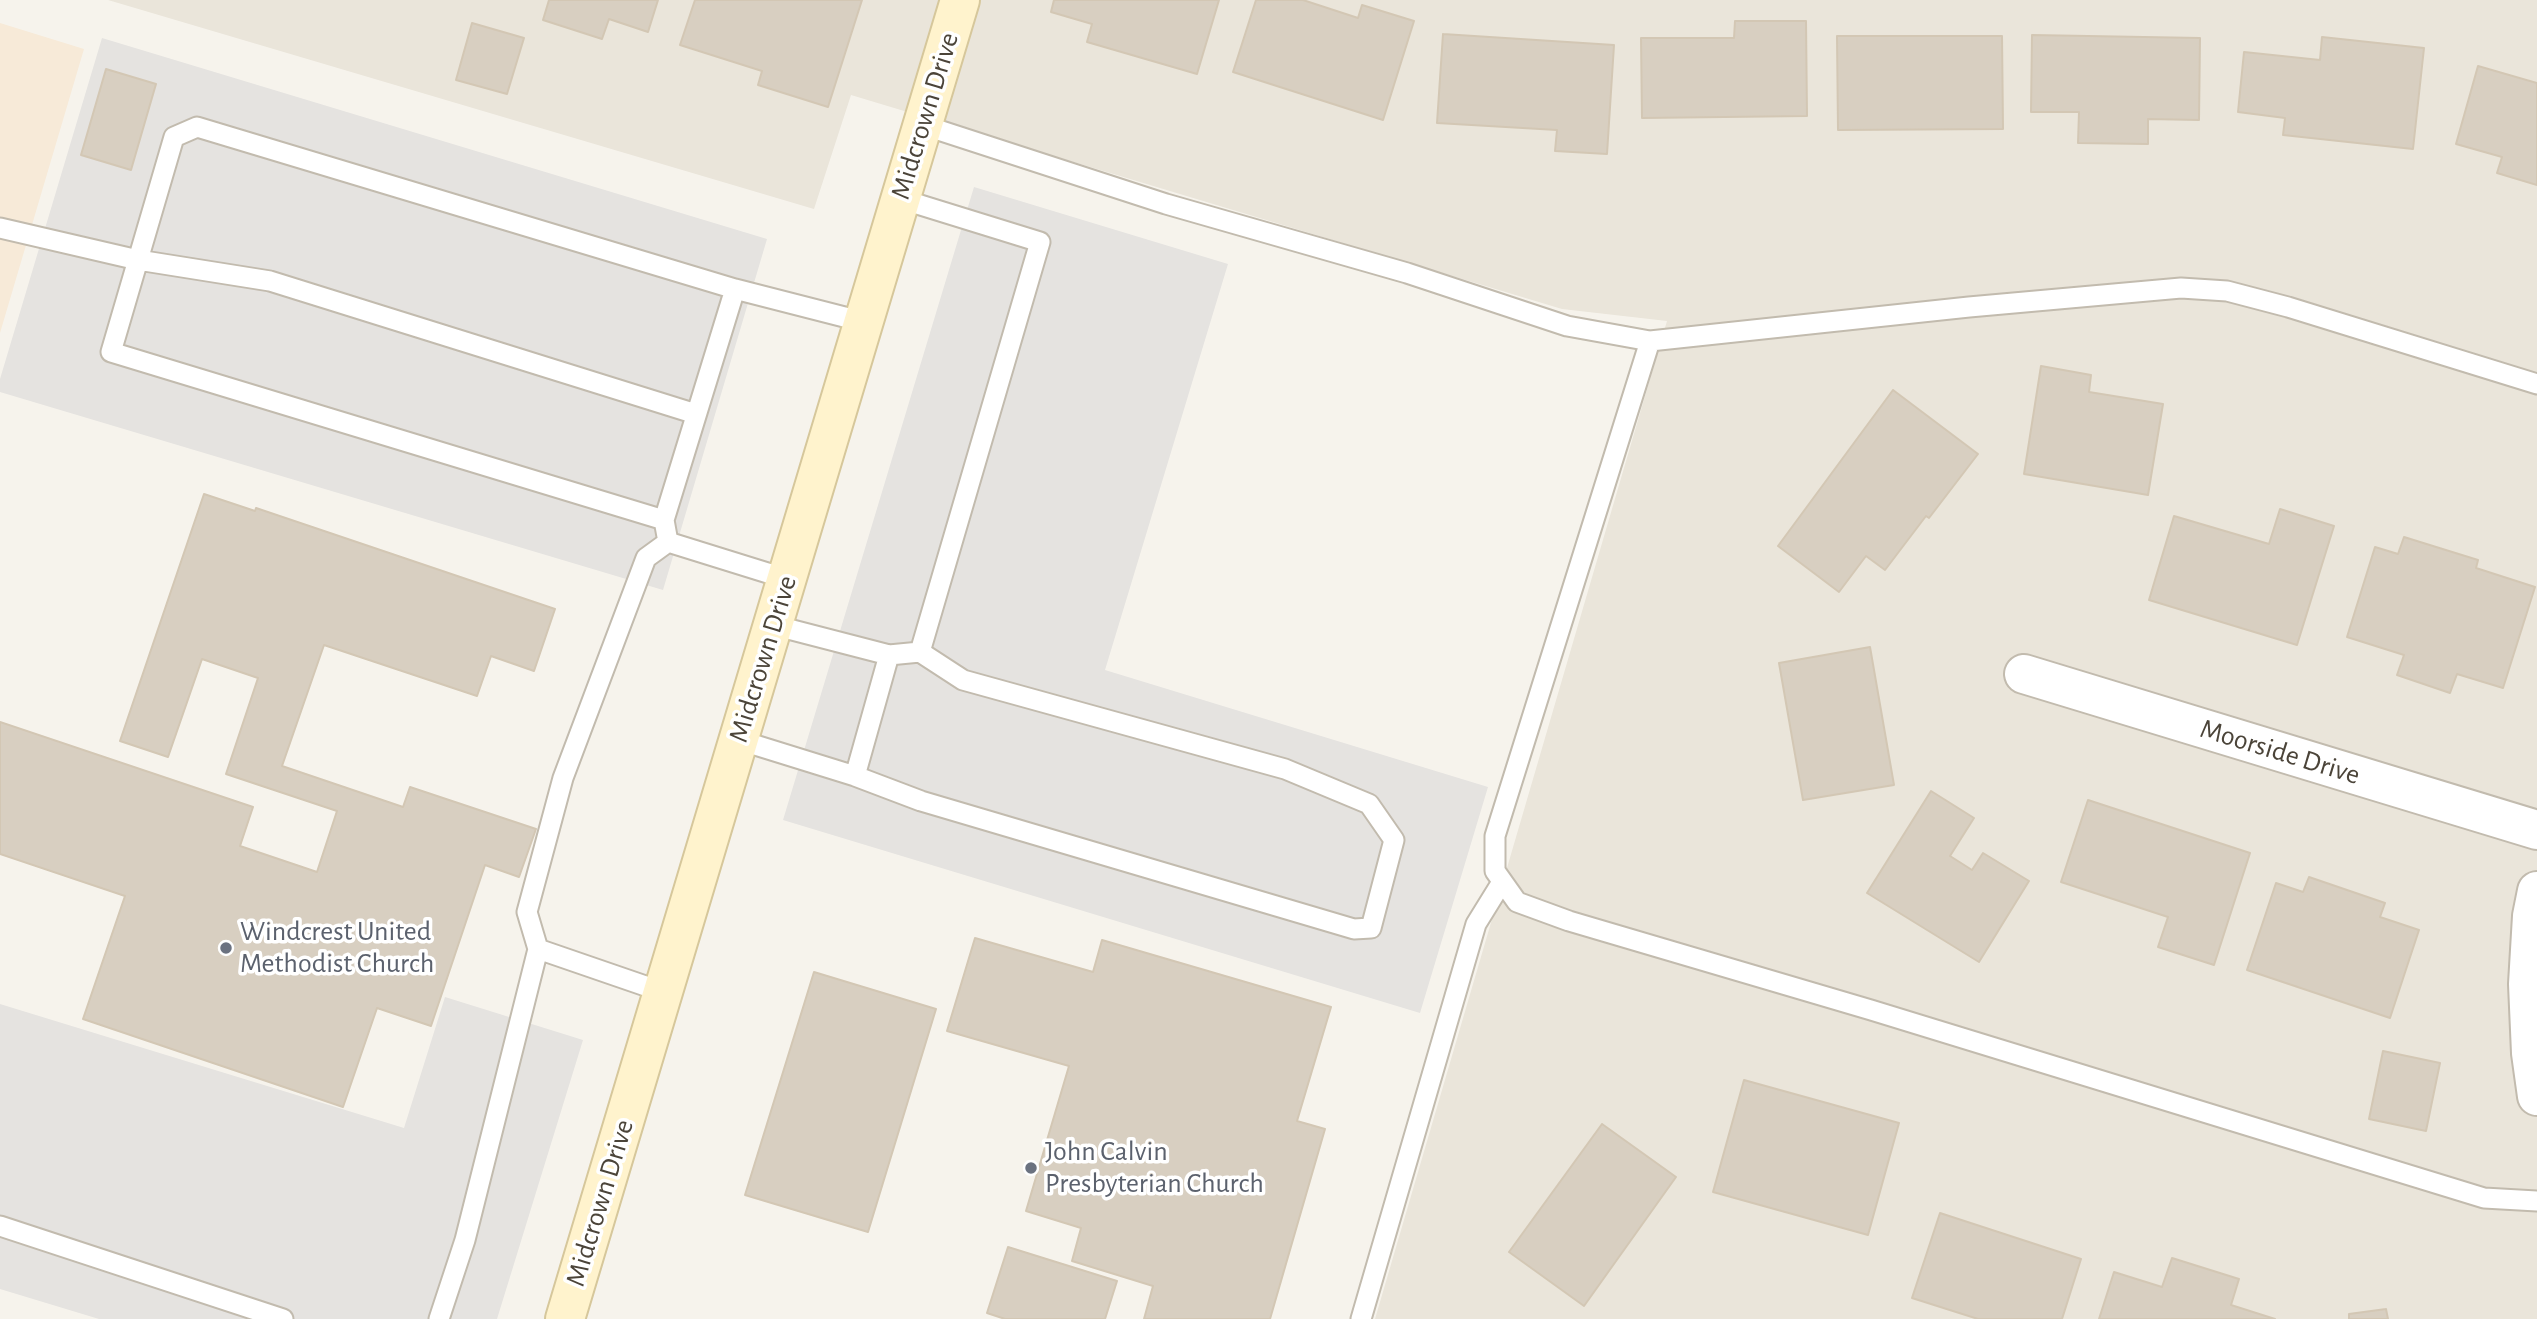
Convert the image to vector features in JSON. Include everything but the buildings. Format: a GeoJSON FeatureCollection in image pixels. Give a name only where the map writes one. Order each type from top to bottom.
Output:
{"type":"FeatureCollection","features":[{"type":"Feature","properties":{"kind":"street","name":"Midcrown Drive"},"geometry":{"type":"LineString","coordinates":[[565,1319],[960,0]]}},
{"type":"Feature","properties":{"kind":"street","name":"Moorside Drive"},"geometry":{"type":"LineString","coordinates":[[2024,674],[2537,830]]}},
{"type":"Feature","properties":{"kind":"street"},"geometry":{"type":"LineString","coordinates":[[2537,891],[2532,916],[2528,984],[2533,1011],[2531,1053],[2537,1096]]}},
{"type":"Feature","properties":{"kind":"lane"},"geometry":{"type":"LineString","coordinates":[[923,125],[1167,204],[1407,273],[1567,326],[1650,341],[1969,307],[2181,288],[2227,291],[2537,384]]}},
{"type":"Feature","properties":{"kind":"lane"},"geometry":{"type":"LineString","coordinates":[[664,520],[111,352],[174,137],[197,127],[735,289],[864,322]]}},
{"type":"Feature","properties":{"kind":"lane"},"geometry":{"type":"LineString","coordinates":[[901,199],[1040,242],[919,652]]}},
{"type":"Feature","properties":{"kind":"lane"},"geometry":{"type":"LineString","coordinates":[[0,228],[138,260],[270,281],[696,414]]}},
{"type":"Feature","properties":{"kind":"lane"},"geometry":{"type":"LineString","coordinates":[[668,542],[664,520],[735,289]]}},
{"type":"Feature","properties":{"kind":"lane"},"geometry":{"type":"LineString","coordinates":[[1650,341],[1495,836],[1495,870],[1517,902],[1569,921],[1871,1010],[2484,1198],[2537,1201]]}},
{"type":"Feature","properties":{"kind":"lane"},"geometry":{"type":"LineString","coordinates":[[668,542],[787,579]]}},
{"type":"Feature","properties":{"kind":"lane"},"geometry":{"type":"LineString","coordinates":[[439,1319],[465,1240],[538,949],[527,912],[563,778],[646,558],[668,542]]}},
{"type":"Feature","properties":{"kind":"lane"},"geometry":{"type":"LineString","coordinates":[[739,740],[855,776],[921,801],[1354,929],[1371,928],[1394,840],[1369,804],[1285,769],[962,680],[919,652],[889,655],[773,625]]}},
{"type":"Feature","properties":{"kind":"lane"},"geometry":{"type":"LineString","coordinates":[[855,776],[889,655]]}},
{"type":"Feature","properties":{"kind":"lane"},"geometry":{"type":"LineString","coordinates":[[1361,1319],[1476,924],[1503,881]]}},
{"type":"Feature","properties":{"kind":"lane"},"geometry":{"type":"LineString","coordinates":[[538,949],[663,992]]}},
{"type":"Feature","properties":{"kind":"lane"},"geometry":{"type":"LineString","coordinates":[[0,1226],[282,1319]]}},
{"type":"Feature","properties":{"kind":"shaded area"},"geometry":{"type":"Polygon","coordinates":[[[108,0],[2537,0],[2537,1319],[1375,1319],[1667,321],[1562,309],[851,95],[814,209],[108,0]]]}},
{"type":"Feature","properties":{"kind":"shaded area"},"geometry":{"type":"Polygon","coordinates":[[[0,23],[84,49],[0,333],[0,23]]]}},
{"type":"Feature","properties":{"kind":"shaded area"},"geometry":{"type":"Polygon","coordinates":[[[102,38],[767,239],[663,590],[0,392],[0,379],[102,38]]]}},
{"type":"Feature","properties":{"kind":"shaded area"},"geometry":{"type":"Polygon","coordinates":[[[974,187],[1228,264],[1105,670],[1488,787],[1420,1013],[783,820],[974,187]]]}},
{"type":"Feature","properties":{"kind":"shaded area"},"geometry":{"type":"Polygon","coordinates":[[[445,997],[583,1040],[497,1319],[99,1319],[0,1289],[0,1004],[404,1128],[445,997]]]}},
{"type":"Feature","properties":{"kind":"place","name":"Windcrest United Methodist Church"},"geometry":{"type":"Point","coordinates":[226,948]}},
{"type":"Feature","properties":{"kind":"place","name":"John Calvin Presbyterian Church"},"geometry":{"type":"Point","coordinates":[1031,1168]}}]}
